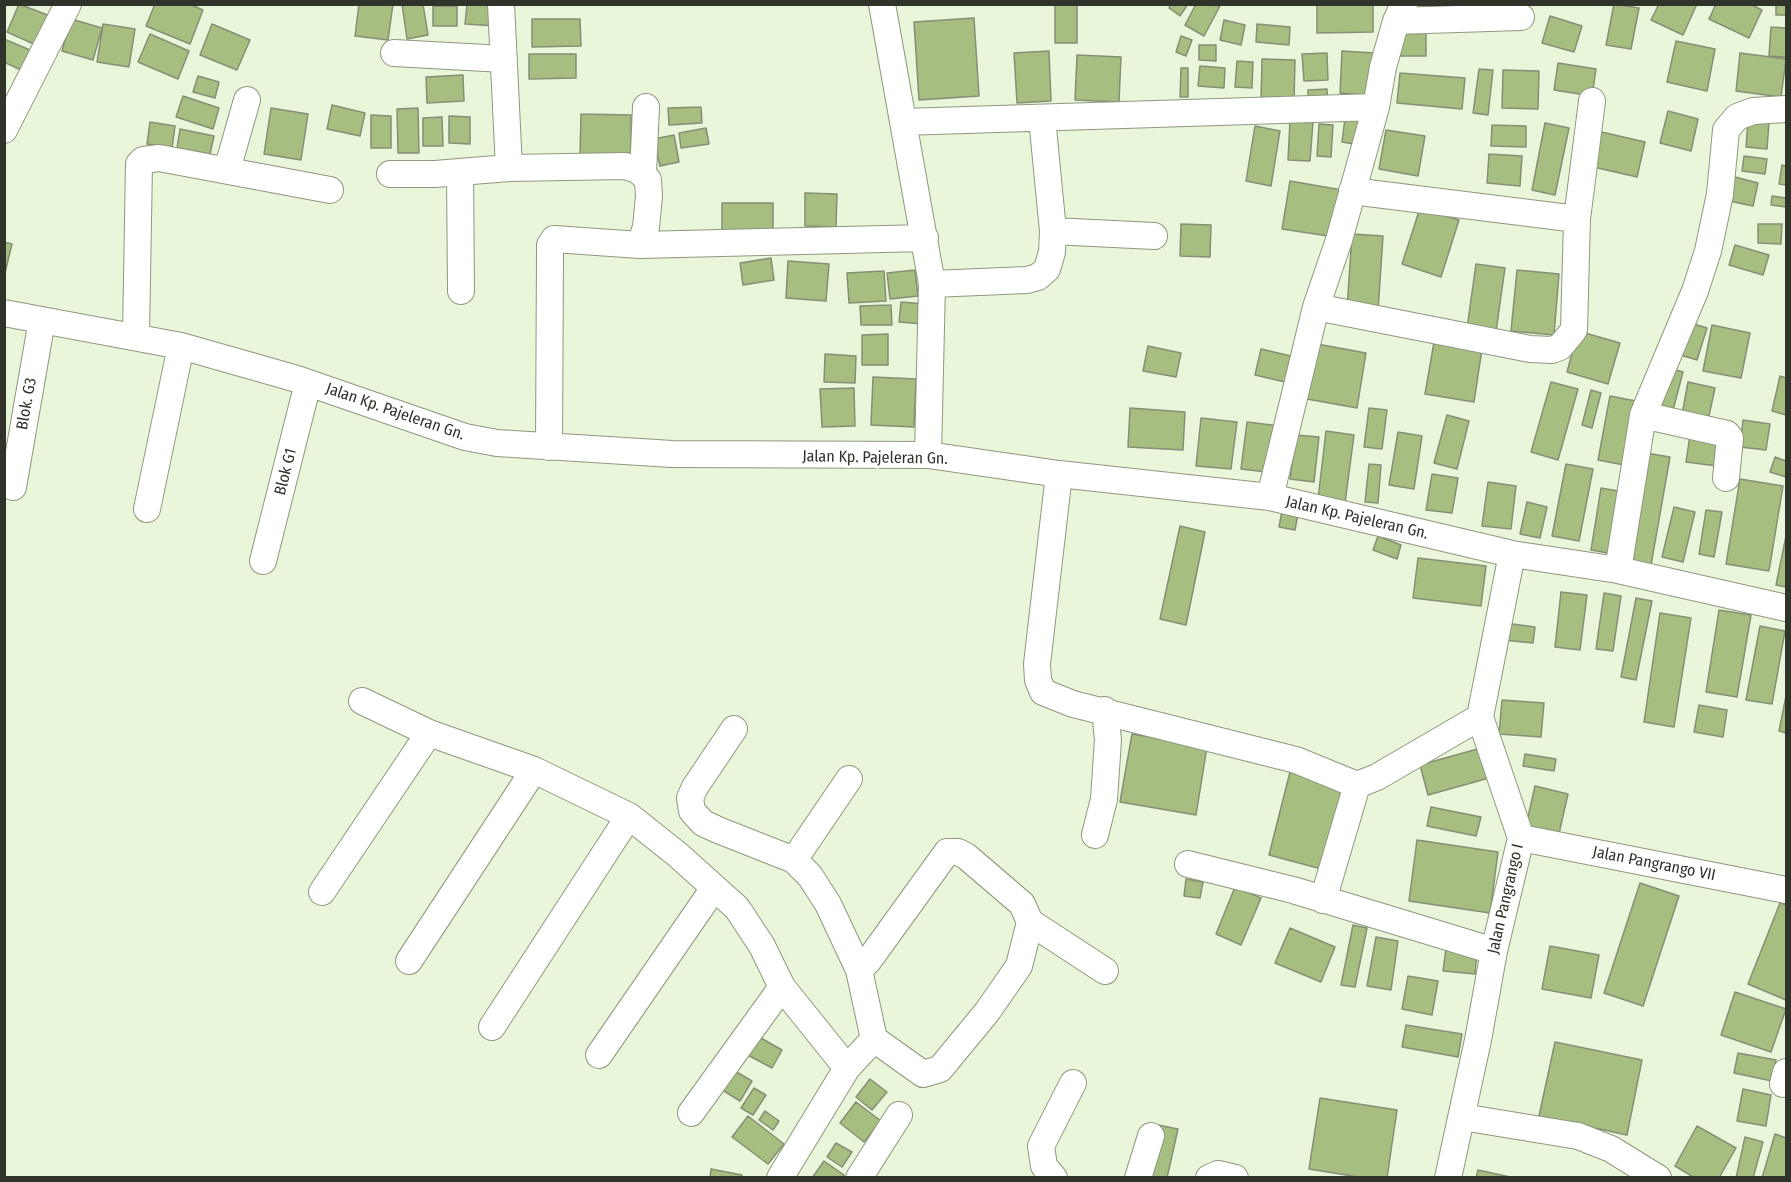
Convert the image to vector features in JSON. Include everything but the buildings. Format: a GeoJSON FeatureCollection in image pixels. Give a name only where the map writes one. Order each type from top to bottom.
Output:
{"type":"FeatureCollection","features":[{"type":"Feature","properties":{"kind":"street"},"geometry":{"type":"LineString","coordinates":[[4,130],[68,4]]}},
{"type":"Feature","properties":{"kind":"street"},"geometry":{"type":"LineString","coordinates":[[501,4],[509,168]]}},
{"type":"Feature","properties":{"kind":"street"},"geometry":{"type":"LineString","coordinates":[[882,4],[910,174],[925,238],[932,284],[928,455]]}},
{"type":"Feature","properties":{"kind":"street"},"geometry":{"type":"LineString","coordinates":[[1270,497],[1316,307],[1376,107],[1383,67],[1400,13],[1521,17]]}},
{"type":"Feature","properties":{"kind":"street"},"geometry":{"type":"LineString","coordinates":[[394,54],[504,59]]}},
{"type":"Feature","properties":{"kind":"street"},"geometry":{"type":"LineString","coordinates":[[227,170],[247,100]]}},
{"type":"Feature","properties":{"kind":"street"},"geometry":{"type":"LineString","coordinates":[[1316,307],[1530,349],[1552,350],[1568,340],[1574,330],[1577,219],[1592,101]]}},
{"type":"Feature","properties":{"kind":"street"},"geometry":{"type":"LineString","coordinates":[[643,173],[646,107]]}},
{"type":"Feature","properties":{"kind":"street"},"geometry":{"type":"LineString","coordinates":[[903,122],[1376,107]]}},
{"type":"Feature","properties":{"kind":"street"},"geometry":{"type":"LineString","coordinates":[[1618,570],[1643,415],[1695,291],[1708,251],[1720,194],[1726,130],[1737,117],[1753,111],[1786,109]]}},
{"type":"Feature","properties":{"kind":"street"},"geometry":{"type":"LineString","coordinates":[[932,284],[1028,280],[1038,277],[1047,269],[1052,252],[1053,231],[1042,118]]}},
{"type":"Feature","properties":{"kind":"street"},"geometry":{"type":"LineString","coordinates":[[136,336],[139,164],[147,159],[159,158],[330,190]]}},
{"type":"Feature","properties":{"kind":"street"},"geometry":{"type":"LineString","coordinates":[[390,174],[509,168],[625,166],[643,173],[648,180],[646,227],[640,245]]}},
{"type":"Feature","properties":{"kind":"street"},"geometry":{"type":"LineString","coordinates":[[460,172],[461,291]]}},
{"type":"Feature","properties":{"kind":"street"},"geometry":{"type":"LineString","coordinates":[[1352,191],[1577,219]]}},
{"type":"Feature","properties":{"kind":"street"},"geometry":{"type":"LineString","coordinates":[[1053,231],[1154,236]]}},
{"type":"Feature","properties":{"kind":"street"},"geometry":{"type":"LineString","coordinates":[[549,447],[551,241],[562,238],[640,245],[925,238]]}},
{"type":"Feature","properties":{"kind":"street","name":"Jalan Kp. Pajeleran Gn."},"geometry":{"type":"LineString","coordinates":[[4,313],[182,346],[308,383],[465,437],[497,443],[682,454],[928,455],[1059,474],[1270,497],[1512,554],[1618,570],[1786,608]]}},
{"type":"Feature","properties":{"kind":"street","name":"Blok. G3"},"geometry":{"type":"LineString","coordinates":[[13,487],[42,320]]}},
{"type":"Feature","properties":{"kind":"street"},"geometry":{"type":"LineString","coordinates":[[147,509],[182,346]]}},
{"type":"Feature","properties":{"kind":"street","name":"Blok G1"},"geometry":{"type":"LineString","coordinates":[[263,561],[308,383]]}},
{"type":"Feature","properties":{"kind":"street"},"geometry":{"type":"LineString","coordinates":[[1643,415],[1727,434],[1730,438],[1726,478]]}},
{"type":"Feature","properties":{"kind":"street"},"geometry":{"type":"LineString","coordinates":[[1059,474],[1038,680],[1043,692],[1073,704],[1105,710],[1296,760],[1357,785],[1377,777],[1480,717]]}},
{"type":"Feature","properties":{"kind":"street","name":"Jalan Pangrango I"},"geometry":{"type":"LineString","coordinates":[[1448,1178],[1494,951],[1521,838],[1480,717],[1512,554]]}},
{"type":"Feature","properties":{"kind":"street"},"geometry":{"type":"LineString","coordinates":[[362,701],[429,733],[534,771],[629,816],[678,855],[737,908],[762,946],[782,987],[847,1068]]}},
{"type":"Feature","properties":{"kind":"street"},"geometry":{"type":"LineString","coordinates":[[1095,835],[1104,800],[1108,740],[1105,710]]}},
{"type":"Feature","properties":{"kind":"street"},"geometry":{"type":"LineString","coordinates":[[734,729],[695,787],[690,798],[692,811],[703,823],[794,860],[810,876],[828,904],[859,970],[873,1039],[923,1074],[940,1069],[974,1029],[1019,966],[1030,922]]}},
{"type":"Feature","properties":{"kind":"street"},"geometry":{"type":"LineString","coordinates":[[322,892],[429,733]]}},
{"type":"Feature","properties":{"kind":"street"},"geometry":{"type":"LineString","coordinates":[[409,961],[534,771]]}},
{"type":"Feature","properties":{"kind":"street"},"geometry":{"type":"LineString","coordinates":[[794,860],[849,779]]}},
{"type":"Feature","properties":{"kind":"street"},"geometry":{"type":"LineString","coordinates":[[1323,900],[1357,785]]}},
{"type":"Feature","properties":{"kind":"street"},"geometry":{"type":"LineString","coordinates":[[492,1028],[629,816]]}},
{"type":"Feature","properties":{"kind":"street","name":"Jalan Pangrango VII"},"geometry":{"type":"LineString","coordinates":[[1521,838],[1786,890]]}},
{"type":"Feature","properties":{"kind":"street"},"geometry":{"type":"LineString","coordinates":[[859,970],[869,960],[947,852],[958,852],[1007,889],[1022,904],[1030,922],[1105,971]]}},
{"type":"Feature","properties":{"kind":"street"},"geometry":{"type":"LineString","coordinates":[[1188,864],[1323,900],[1494,951]]}},
{"type":"Feature","properties":{"kind":"street"},"geometry":{"type":"LineString","coordinates":[[599,1055],[714,888]]}},
{"type":"Feature","properties":{"kind":"street"},"geometry":{"type":"LineString","coordinates":[[691,1113],[782,987]]}},
{"type":"Feature","properties":{"kind":"street"},"geometry":{"type":"LineString","coordinates":[[780,1178],[847,1068],[873,1039]]}},
{"type":"Feature","properties":{"kind":"street"},"geometry":{"type":"LineString","coordinates":[[1054,1178],[1044,1166],[1041,1146],[1073,1083]]}},
{"type":"Feature","properties":{"kind":"street"},"geometry":{"type":"LineString","coordinates":[[859,1178],[899,1115]]}},
{"type":"Feature","properties":{"kind":"street"},"geometry":{"type":"LineString","coordinates":[[1462,1117],[1578,1136],[1611,1149],[1658,1178]]}},
{"type":"Feature","properties":{"kind":"street"},"geometry":{"type":"LineString","coordinates":[[1138,1178],[1151,1136]]}},
{"type":"Feature","properties":{"kind":"street"},"geometry":{"type":"LineString","coordinates":[[1209,1178],[1218,1174],[1235,1178]]}}]}
